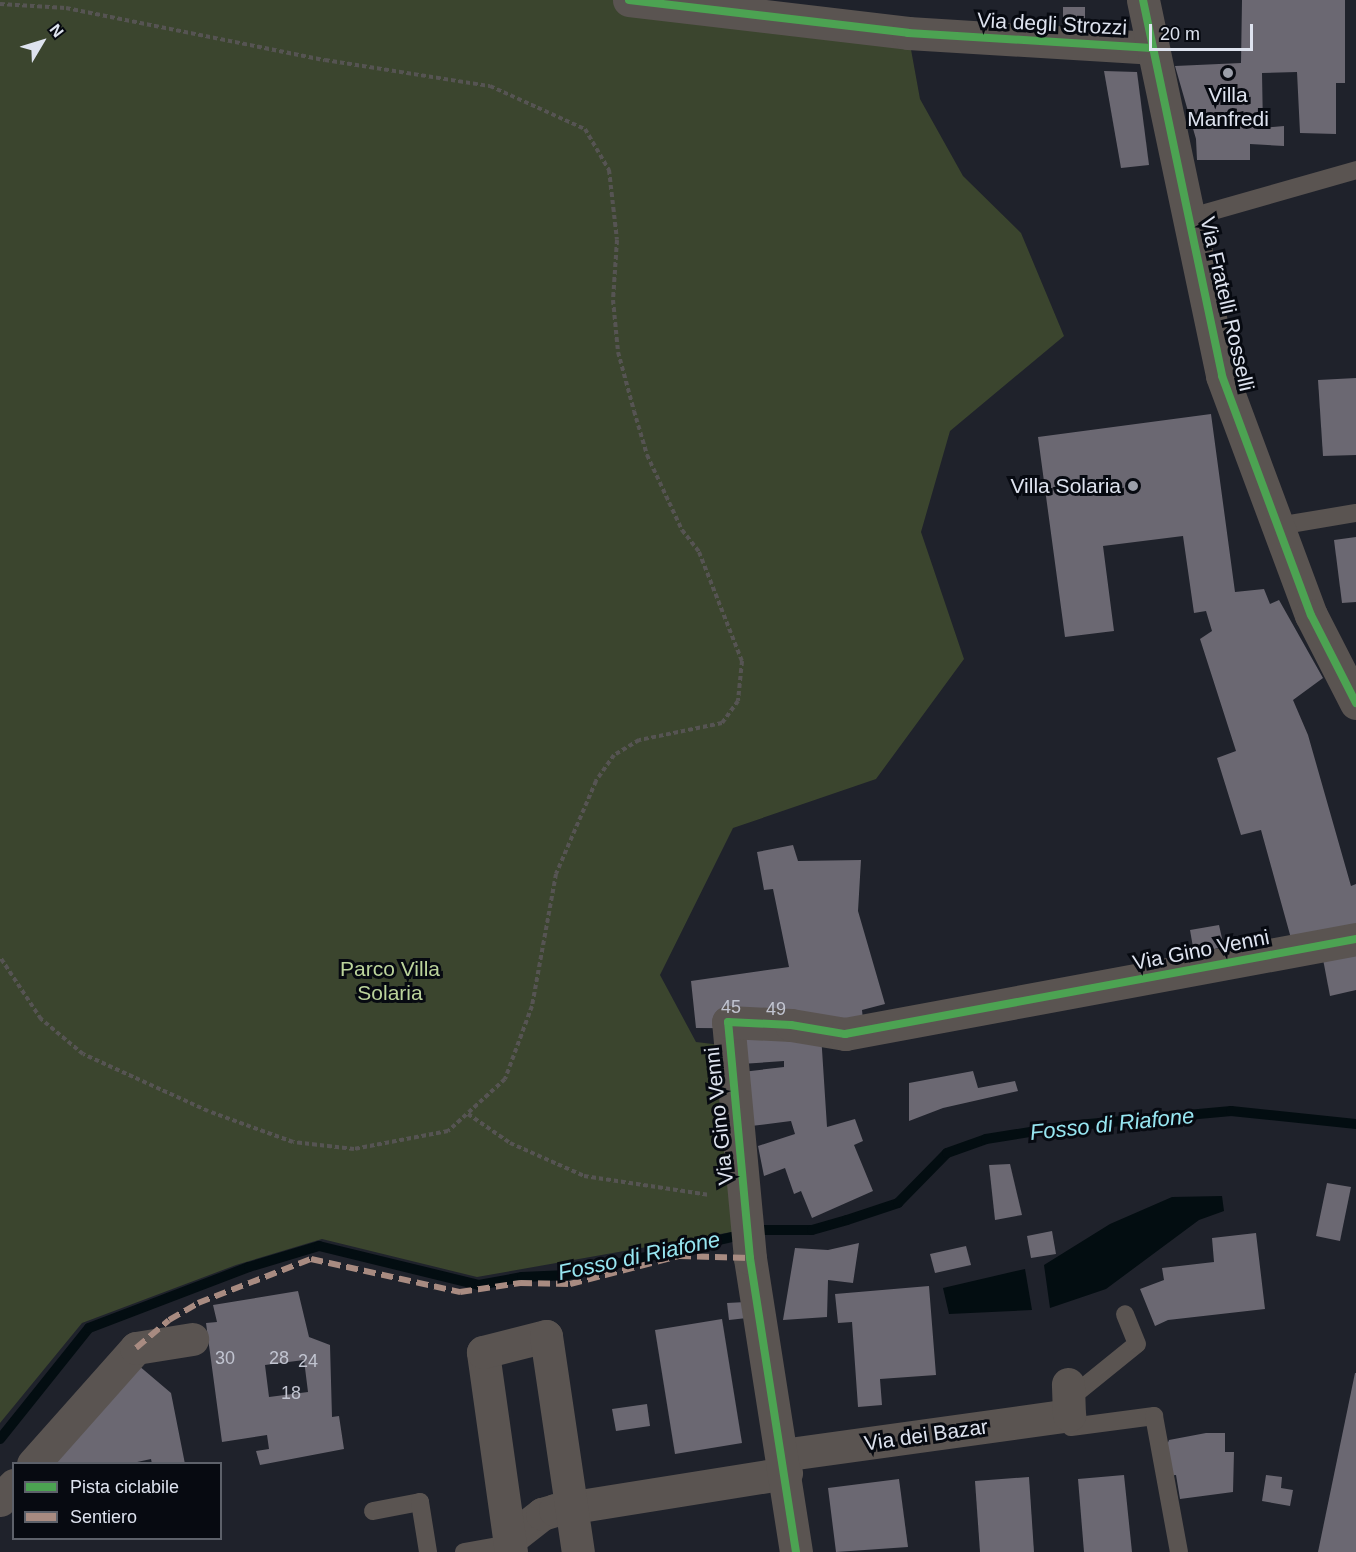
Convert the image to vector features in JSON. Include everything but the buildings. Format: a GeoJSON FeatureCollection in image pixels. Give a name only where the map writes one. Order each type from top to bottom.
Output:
{"type":"FeatureCollection","features":[{"type":"Feature","properties":{"kind":"street","name":"Via degli Strozzi"},"geometry":{"type":"LineString","coordinates":[[629,0],[908,33],[1152,48]]}},
{"type":"Feature","properties":{"kind":"street","name":"Via Fratelli Rosselli"},"geometry":{"type":"LineString","coordinates":[[1143,0],[1222,376],[1311,615],[1356,703]]}},
{"type":"Feature","properties":{"kind":"street","name":"Via Gino Venni"},"geometry":{"type":"LineString","coordinates":[[796,1552],[750,1258],[728,1022],[791,1025],[845,1034],[1356,939]]}},
{"type":"Feature","properties":{"kind":"street"},"geometry":{"type":"LineString","coordinates":[[510,1545],[483,1352],[546,1336],[578,1552]]}},
{"type":"Feature","properties":{"kind":"street"},"geometry":{"type":"LineString","coordinates":[[35,1462],[136,1348],[192,1340]]}},
{"type":"Feature","properties":{"kind":"street","name":"Via dei Bazar"},"geometry":{"type":"LineString","coordinates":[[510,1545],[542,1514],[1069,1406]]}},
{"type":"Feature","properties":{"kind":"street"},"geometry":{"type":"LineString","coordinates":[[0,1500],[12,1487]]}},
{"type":"Feature","properties":{"kind":"lane"},"geometry":{"type":"LineString","coordinates":[[1188,218],[1356,170]]}},
{"type":"Feature","properties":{"kind":"lane"},"geometry":{"type":"LineString","coordinates":[[1278,526],[1356,513]]}},
{"type":"Feature","properties":{"kind":"lane"},"geometry":{"type":"LineString","coordinates":[[1069,1406],[1137,1344],[1125,1314]]}},
{"type":"Feature","properties":{"kind":"lane"},"geometry":{"type":"LineString","coordinates":[[1069,1406],[1154,1416],[1179,1552]]}},
{"type":"Feature","properties":{"kind":"lane"},"geometry":{"type":"LineString","coordinates":[[373,1511],[420,1502],[428,1552]]}},
{"type":"Feature","properties":{"kind":"lane"},"geometry":{"type":"LineString","coordinates":[[464,1552],[510,1545]]}},
{"type":"Feature","properties":{"kind":"path"},"geometry":{"type":"LineString","coordinates":[[0,4],[66,8],[325,60],[490,86],[585,129],[609,171],[617,240],[613,300],[618,352],[647,455],[682,530],[699,552],[742,661],[738,701],[722,723],[639,740],[614,755],[596,781],[556,874],[532,1006],[505,1079],[448,1131],[354,1149],[292,1142],[144,1084],[83,1054],[41,1019],[0,957]]}},
{"type":"Feature","properties":{"kind":"path"},"geometry":{"type":"LineString","coordinates":[[468,1114],[510,1143],[584,1176],[746,1201]]}},
{"type":"Feature","properties":{"kind":"green space","name":"Parco Villa Solaria"},"geometry":{"type":"Polygon","coordinates":[[[0,0],[629,0],[908,33],[920,99],[963,176],[1021,233],[1064,336],[950,431],[921,532],[964,659],[876,779],[733,828],[660,975],[696,1042],[721,1045],[743,1230],[477,1277],[322,1239],[236,1265],[82,1323],[0,1423],[0,0]]]}},
{"type":"Feature","properties":{"kind":"shaded area"},"geometry":{"type":"Polygon","coordinates":[[[1222,1196],[1224,1211],[1199,1220],[1106,1289],[1050,1308],[1044,1265],[1110,1224],[1172,1197],[1222,1196]]]}},
{"type":"Feature","properties":{"kind":"shaded area"},"geometry":{"type":"Polygon","coordinates":[[[1025,1269],[1032,1310],[949,1314],[943,1288],[1025,1269]]]}},
{"type":"Feature","properties":{"kind":"waterway","name":"Fosso di Riafone"},"geometry":{"type":"LineString","coordinates":[[0,1439],[89,1328],[249,1267],[319,1246],[479,1285],[522,1277],[567,1275],[762,1230],[812,1230],[847,1220],[898,1203],[947,1153],[986,1139],[1067,1126],[1231,1111],[1356,1124]]}},
{"type":"Feature","properties":{"kind":"marked path"},"geometry":{"type":"LineString","coordinates":[[136,1348],[169,1320],[198,1303],[311,1259],[460,1292],[520,1283],[570,1284],[679,1256],[750,1258]]}},
{"type":"Feature","properties":{"kind":"cycle path"},"geometry":{"type":"LineString","coordinates":[[629,0],[908,33],[1152,48]]}},
{"type":"Feature","properties":{"kind":"cycle path"},"geometry":{"type":"LineString","coordinates":[[1143,0],[1222,376],[1311,615],[1356,703]]}},
{"type":"Feature","properties":{"kind":"cycle path"},"geometry":{"type":"LineString","coordinates":[[796,1552],[750,1258],[728,1022],[791,1025],[845,1034],[1356,939]]}},
{"type":"Feature","properties":{"kind":"place","name":"Villa Manfredi"},"geometry":{"type":"Point","coordinates":[1228,73]}},
{"type":"Feature","properties":{"kind":"place","name":"Villa Solaria"},"geometry":{"type":"Point","coordinates":[1133,486]}}]}
